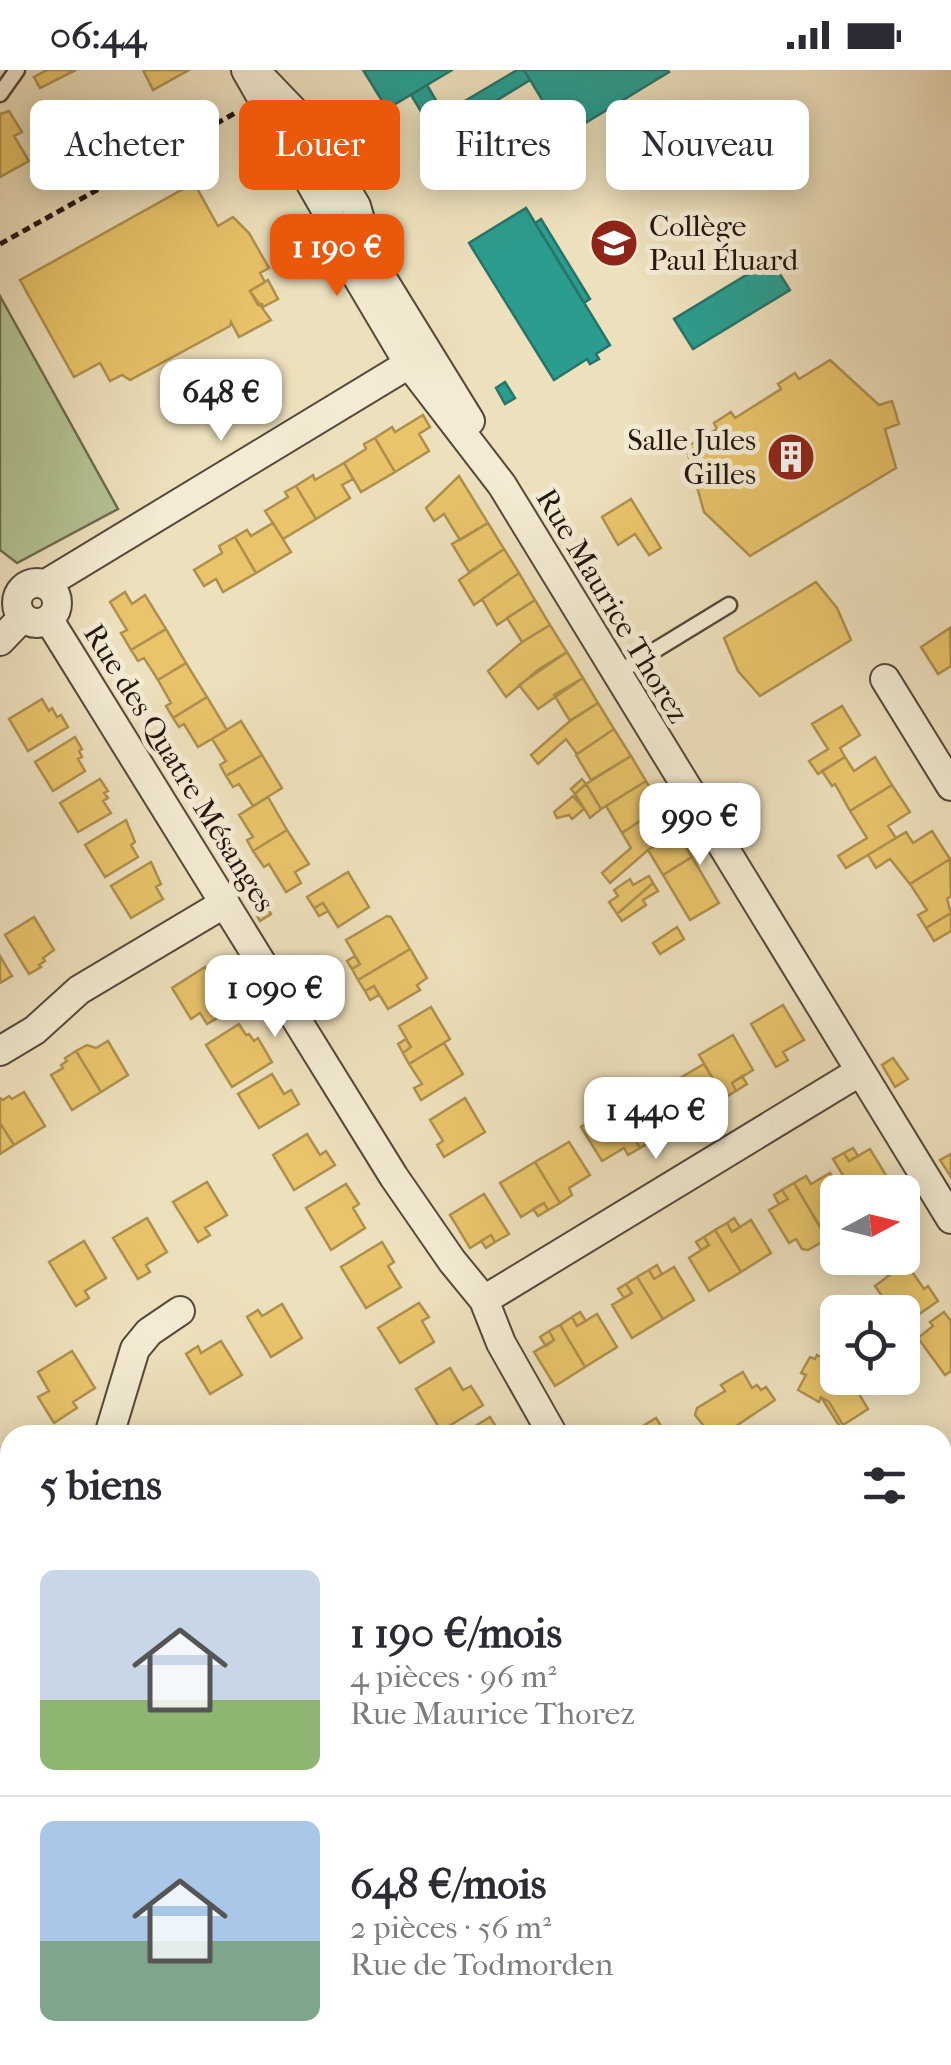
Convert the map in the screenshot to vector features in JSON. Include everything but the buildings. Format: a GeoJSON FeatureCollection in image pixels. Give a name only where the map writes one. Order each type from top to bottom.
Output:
{"type":"FeatureCollection","features":[{"type":"Feature","properties":{"kind":"street","name":"Rue Maurice Thorez"},"geometry":{"type":"LineString","coordinates":[[246,70],[328,215],[351,266],[502,485],[951,1219]]}},
{"type":"Feature","properties":{"kind":"street","name":"Rue Maurice Thorez"},"geometry":{"type":"LineString","coordinates":[[254,70],[302,118],[356,206],[372,262],[418,358]]}},
{"type":"Feature","properties":{"kind":"street"},"geometry":{"type":"LineString","coordinates":[[0,642],[28,598],[418,358]]}},
{"type":"Feature","properties":{"kind":"street","name":"Rue des Quatre Mésanges"},"geometry":{"type":"LineString","coordinates":[[28,598],[225,903],[394,1178],[484,1300],[501,1343],[548,1425]]}},
{"type":"Feature","properties":{"kind":"street"},"geometry":{"type":"LineString","coordinates":[[885,679],[951,786]]}},
{"type":"Feature","properties":{"kind":"street"},"geometry":{"type":"LineString","coordinates":[[0,1051],[35,1030],[79,990],[225,903]]}},
{"type":"Feature","properties":{"kind":"street"},"geometry":{"type":"LineString","coordinates":[[484,1300],[859,1072]]}},
{"type":"Feature","properties":{"kind":"street"},"geometry":{"type":"LineString","coordinates":[[112,1425],[136,1348],[149,1332],[180,1311]]}},
{"type":"Feature","properties":{"kind":"lane"},"geometry":{"type":"LineString","coordinates":[[0,94],[17,70]]}},
{"type":"Feature","properties":{"kind":"lane"},"geometry":{"type":"LineString","coordinates":[[615,674],[728,605]]}},
{"type":"Feature","properties":{"kind":"path"},"geometry":{"type":"LineString","coordinates":[[0,244],[260,99]]}},
{"type":"Feature","properties":{"kind":"green space"},"geometry":{"type":"Polygon","coordinates":[[[0,296],[118,509],[17,563],[0,550],[0,296]]]}},
{"type":"Feature","properties":{"kind":"place","name":"Collège Paul Éluard"},"geometry":{"type":"Point","coordinates":[614,243]}},
{"type":"Feature","properties":{"kind":"place","name":"Salle Jules Gilles"},"geometry":{"type":"Point","coordinates":[791,457]}}]}
